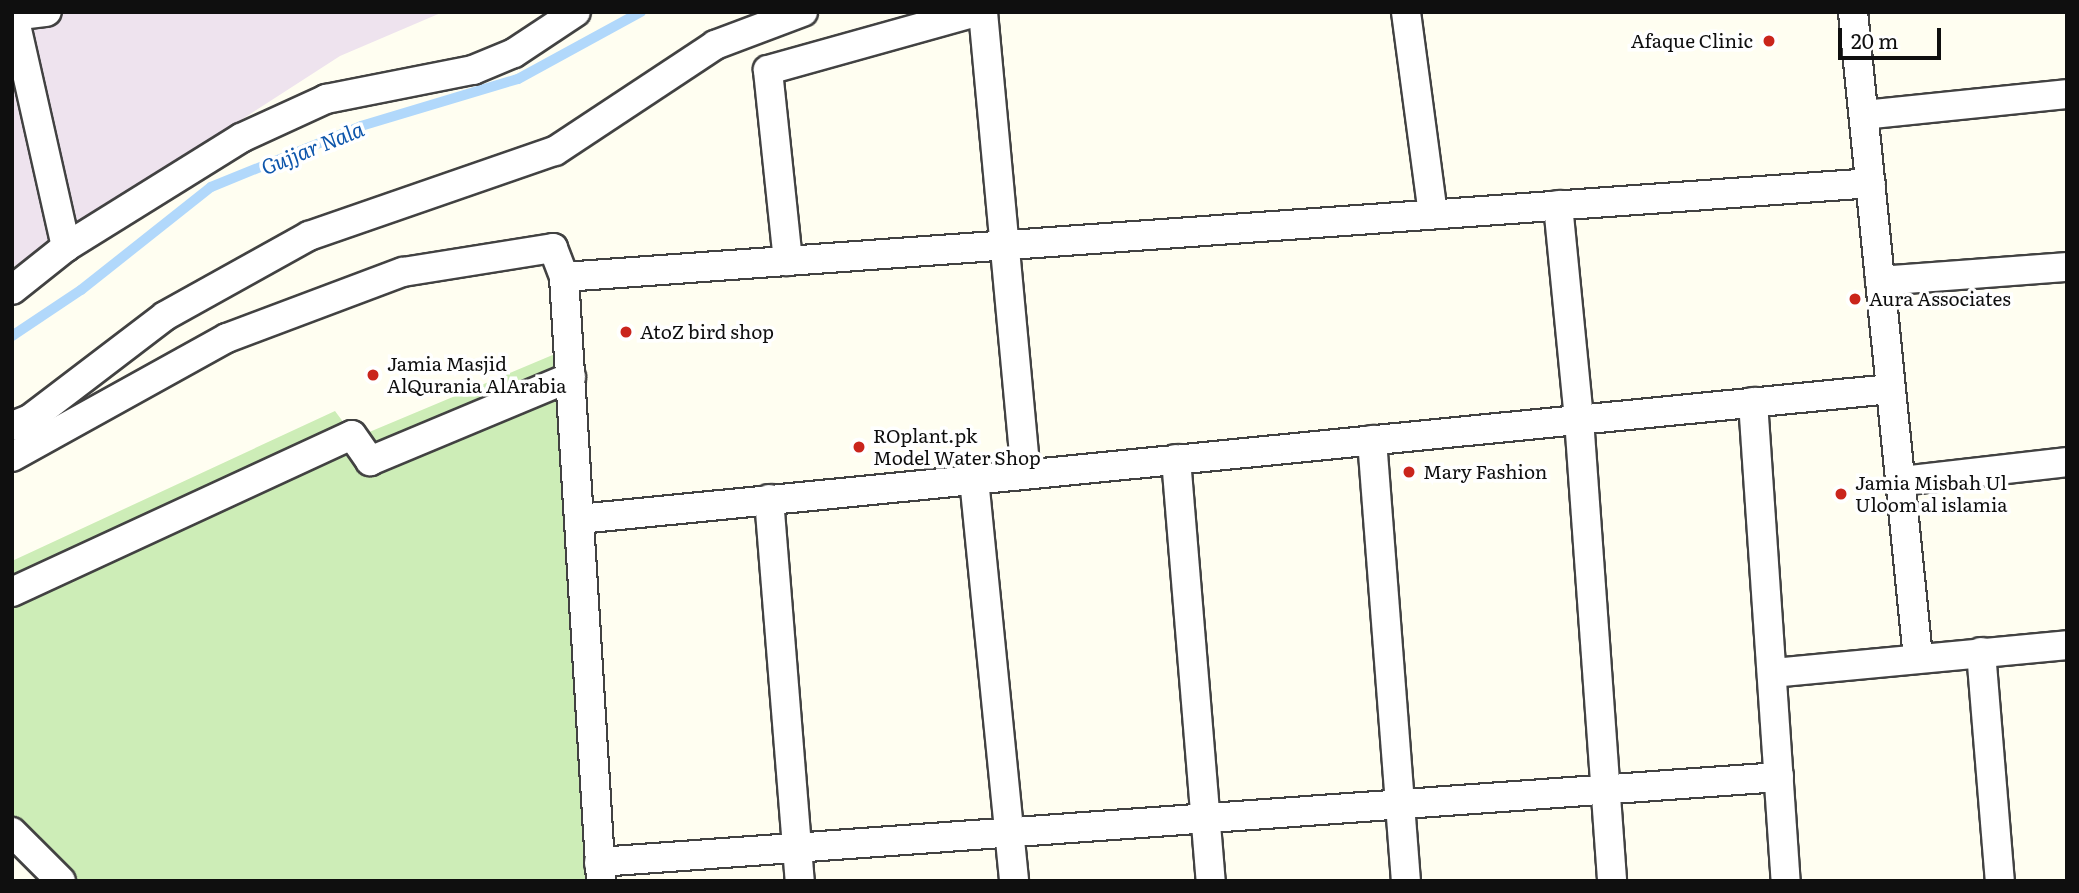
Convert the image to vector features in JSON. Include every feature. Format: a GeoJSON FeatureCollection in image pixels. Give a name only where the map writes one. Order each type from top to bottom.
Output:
{"type":"FeatureCollection","features":[{"type":"Feature","properties":{"kind":"street"},"geometry":{"type":"LineString","coordinates":[[47,12],[13,16],[66,247]]}},
{"type":"Feature","properties":{"kind":"street"},"geometry":{"type":"LineString","coordinates":[[12,290],[66,247],[241,138],[326,99],[473,69],[514,53],[576,12]]}},
{"type":"Feature","properties":{"kind":"street"},"geometry":{"type":"LineString","coordinates":[[12,426],[30,419],[164,316],[309,236],[555,151],[715,45],[803,12]]}},
{"type":"Feature","properties":{"kind":"street"},"geometry":{"type":"LineString","coordinates":[[788,261],[768,70],[976,12]]}},
{"type":"Feature","properties":{"kind":"street"},"geometry":{"type":"LineString","coordinates":[[983,12],[1002,245],[1026,474]]}},
{"type":"Feature","properties":{"kind":"street"},"geometry":{"type":"LineString","coordinates":[[1406,12],[1433,214]]}},
{"type":"Feature","properties":{"kind":"street"},"geometry":{"type":"LineString","coordinates":[[1853,12],[1918,657]]}},
{"type":"Feature","properties":{"kind":"street"},"geometry":{"type":"LineString","coordinates":[[1864,115],[2067,94]]}},
{"type":"Feature","properties":{"kind":"street"},"geometry":{"type":"LineString","coordinates":[[564,277],[1871,183]]}},
{"type":"Feature","properties":{"kind":"street"},"geometry":{"type":"LineString","coordinates":[[1558,205],[1579,419],[1612,881]]}},
{"type":"Feature","properties":{"kind":"street"},"geometry":{"type":"LineString","coordinates":[[12,457],[227,338],[403,271],[553,248],[564,277],[600,872],[798,848],[1779,777]]}},
{"type":"Feature","properties":{"kind":"street"},"geometry":{"type":"LineString","coordinates":[[1880,281],[2067,267]]}},
{"type":"Feature","properties":{"kind":"street"},"geometry":{"type":"LineString","coordinates":[[12,592],[352,435],[370,461],[571,377]]}},
{"type":"Feature","properties":{"kind":"street"},"geometry":{"type":"LineString","coordinates":[[579,519],[1891,389]]}},
{"type":"Feature","properties":{"kind":"street"},"geometry":{"type":"LineString","coordinates":[[1753,402],[1786,881]]}},
{"type":"Feature","properties":{"kind":"street"},"geometry":{"type":"LineString","coordinates":[[1372,440],[1406,881]]}},
{"type":"Feature","properties":{"kind":"street"},"geometry":{"type":"LineString","coordinates":[[1176,459],[1211,881]]}},
{"type":"Feature","properties":{"kind":"street"},"geometry":{"type":"LineString","coordinates":[[1900,481],[2067,462]]}},
{"type":"Feature","properties":{"kind":"street"},"geometry":{"type":"LineString","coordinates":[[974,479],[1014,881]]}},
{"type":"Feature","properties":{"kind":"street"},"geometry":{"type":"LineString","coordinates":[[769,499],[800,881]]}},
{"type":"Feature","properties":{"kind":"street"},"geometry":{"type":"LineString","coordinates":[[1772,673],[1918,657],[2067,645]]}},
{"type":"Feature","properties":{"kind":"street"},"geometry":{"type":"LineString","coordinates":[[1981,652],[2000,881]]}},
{"type":"Feature","properties":{"kind":"street"},"geometry":{"type":"LineString","coordinates":[[12,832],[61,881]]}},
{"type":"Feature","properties":{"kind":"shaded area"},"geometry":{"type":"Polygon","coordinates":[[[12,12],[443,12],[340,56],[12,268],[12,12]]]}},
{"type":"Feature","properties":{"kind":"green space"},"geometry":{"type":"Polygon","coordinates":[[[555,354],[588,881],[78,881],[12,818],[12,561],[335,411],[355,438],[555,354]]]}},
{"type":"Feature","properties":{"kind":"waterway","name":"Gujjar Nala"},"geometry":{"type":"LineString","coordinates":[[12,336],[81,290],[211,187],[361,126],[518,79],[641,12]]}},
{"type":"Feature","properties":{"kind":"place","name":"Afaque Clinic"},"geometry":{"type":"Point","coordinates":[1769,41]}},
{"type":"Feature","properties":{"kind":"place","name":"Aura Associates"},"geometry":{"type":"Point","coordinates":[1855,299]}},
{"type":"Feature","properties":{"kind":"place","name":"AtoZ bird shop"},"geometry":{"type":"Point","coordinates":[626,332]}},
{"type":"Feature","properties":{"kind":"place","name":"Jamia Masjid AlQurania AlArabia"},"geometry":{"type":"Point","coordinates":[373,375]}},
{"type":"Feature","properties":{"kind":"place","name":"ROplant.pk Model Water Shop"},"geometry":{"type":"Point","coordinates":[859,447]}},
{"type":"Feature","properties":{"kind":"place","name":"Mary Fashion"},"geometry":{"type":"Point","coordinates":[1409,472]}},
{"type":"Feature","properties":{"kind":"place","name":"Jamia Misbah Ul Uloom al islamia"},"geometry":{"type":"Point","coordinates":[1841,494]}}]}
